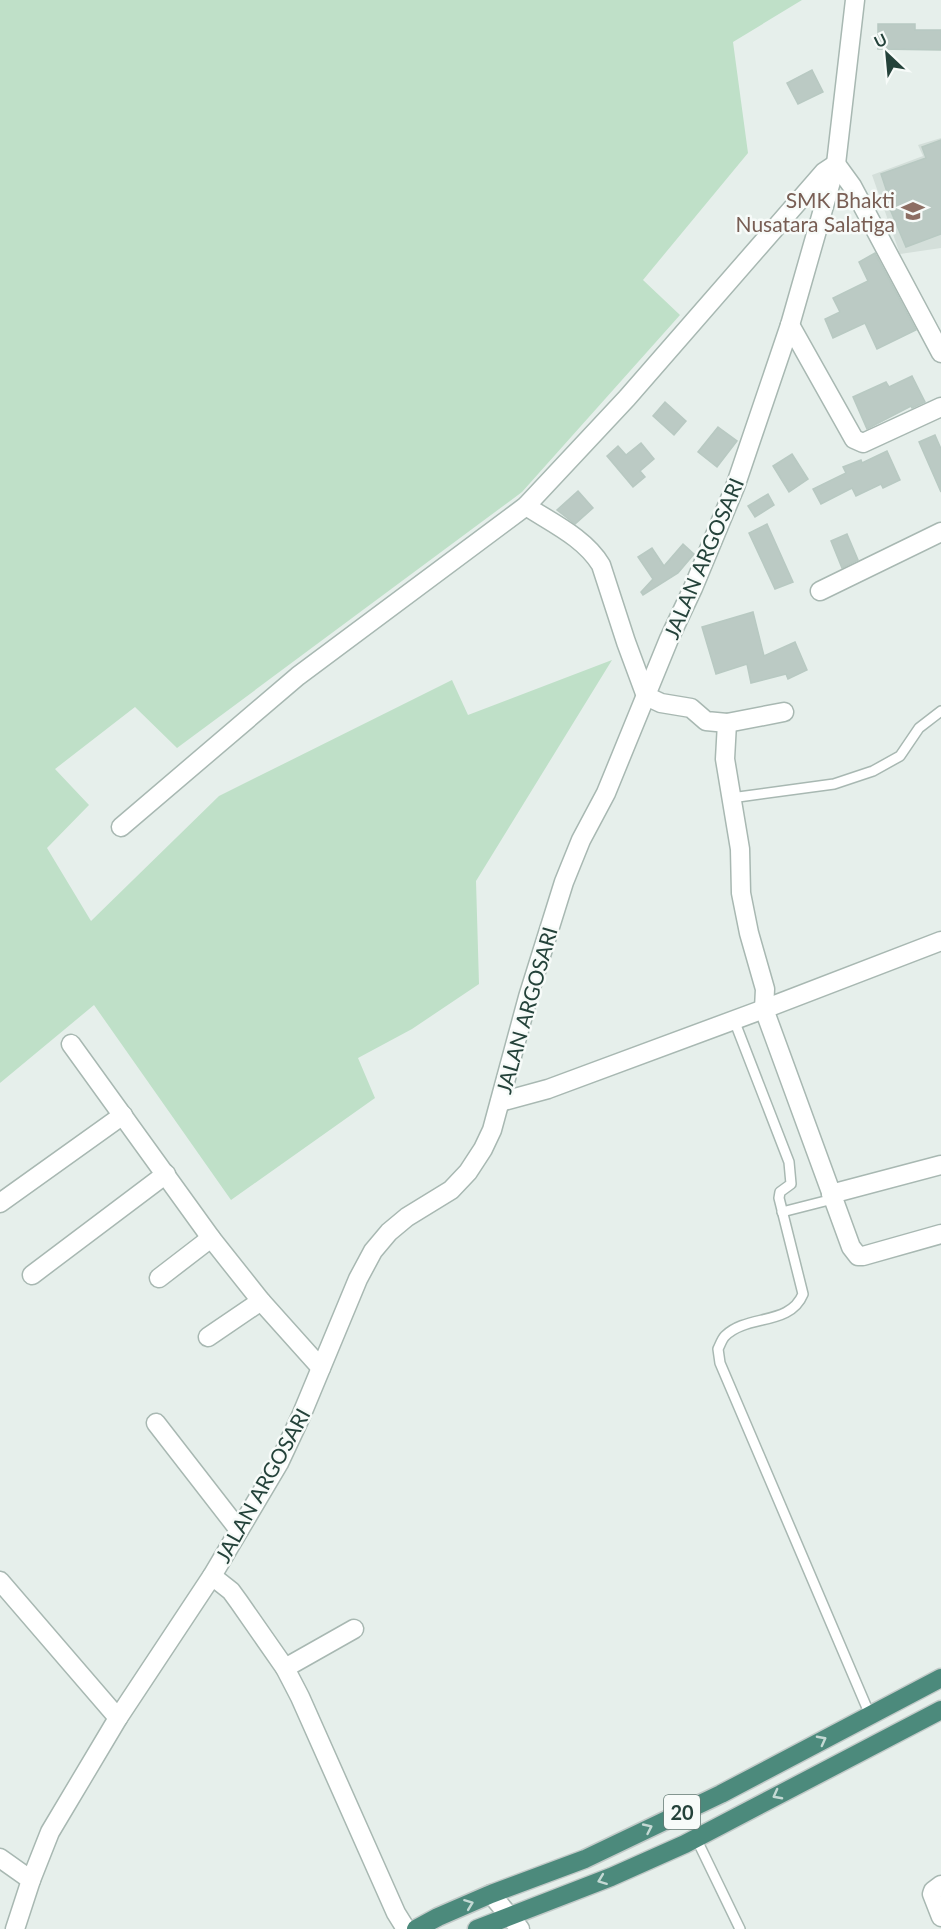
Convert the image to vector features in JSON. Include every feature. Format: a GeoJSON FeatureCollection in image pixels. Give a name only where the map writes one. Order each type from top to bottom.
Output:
{"type":"FeatureCollection","features":[{"type":"Feature","properties":{"kind":"highway","name":"20"},"geometry":{"type":"LineString","coordinates":[[416,1929],[491,1894],[594,1854],[721,1794],[941,1678]]}},
{"type":"Feature","properties":{"kind":"highway","name":"20"},"geometry":{"type":"LineString","coordinates":[[477,1929],[515,1922],[696,1838],[941,1710]]}},
{"type":"Feature","properties":{"kind":"street","name":"JALAN ARGOSARI"},"geometry":{"type":"LineString","coordinates":[[15,1929],[50,1832],[118,1718],[212,1576],[279,1463],[358,1279],[373,1251],[389,1232],[451,1190],[468,1172],[492,1130],[522,1016],[564,882],[581,840],[606,793],[669,639],[735,488],[790,324],[836,164],[855,0]]}},
{"type":"Feature","properties":{"kind":"street"},"geometry":{"type":"LineString","coordinates":[[121,827],[298,676],[526,506],[627,398],[824,172],[836,164],[852,186],[941,353]]}},
{"type":"Feature","properties":{"kind":"street"},"geometry":{"type":"LineString","coordinates":[[790,324],[854,439],[859,442],[878,437],[941,407]]}},
{"type":"Feature","properties":{"kind":"street"},"geometry":{"type":"LineString","coordinates":[[526,506],[585,544],[595,555],[601,565],[646,696],[661,703],[691,708],[706,722],[727,723],[783,712]]}},
{"type":"Feature","properties":{"kind":"street"},"geometry":{"type":"LineString","coordinates":[[820,591],[941,532]]}},
{"type":"Feature","properties":{"kind":"street"},"geometry":{"type":"LineString","coordinates":[[727,723],[726,759],[740,849],[741,893],[749,933],[765,989],[764,1009],[851,1247],[860,1257],[941,1234]]}},
{"type":"Feature","properties":{"kind":"street"},"geometry":{"type":"LineString","coordinates":[[500,1102],[548,1089],[941,941]]}},
{"type":"Feature","properties":{"kind":"street"},"geometry":{"type":"LineString","coordinates":[[71,1044],[211,1238],[261,1301],[321,1368]]}},
{"type":"Feature","properties":{"kind":"street"},"geometry":{"type":"LineString","coordinates":[[0,1203],[123,1115]]}},
{"type":"Feature","properties":{"kind":"street"},"geometry":{"type":"LineString","coordinates":[[832,1196],[941,1165]]}},
{"type":"Feature","properties":{"kind":"street"},"geometry":{"type":"LineString","coordinates":[[33,1275],[166,1174]]}},
{"type":"Feature","properties":{"kind":"street"},"geometry":{"type":"LineString","coordinates":[[159,1278],[211,1238]]}},
{"type":"Feature","properties":{"kind":"street"},"geometry":{"type":"LineString","coordinates":[[208,1337],[261,1301]]}},
{"type":"Feature","properties":{"kind":"street"},"geometry":{"type":"LineString","coordinates":[[156,1423],[239,1530]]}},
{"type":"Feature","properties":{"kind":"street"},"geometry":{"type":"LineString","coordinates":[[212,1576],[231,1591],[285,1668],[396,1913],[406,1929]]}},
{"type":"Feature","properties":{"kind":"street"},"geometry":{"type":"LineString","coordinates":[[0,1581],[118,1718]]}},
{"type":"Feature","properties":{"kind":"street"},"geometry":{"type":"LineString","coordinates":[[285,1668],[354,1629]]}},
{"type":"Feature","properties":{"kind":"street"},"geometry":{"type":"LineString","coordinates":[[0,1858],[31,1880]]}},
{"type":"Feature","properties":{"kind":"street"},"geometry":{"type":"LineString","coordinates":[[941,1885],[932,1894],[941,1917]]}},
{"type":"Feature","properties":{"kind":"street"},"geometry":{"type":"LineString","coordinates":[[491,1894],[515,1922]]}},
{"type":"Feature","properties":{"kind":"lane"},"geometry":{"type":"LineString","coordinates":[[731,798],[834,784],[873,771],[900,756],[919,728],[941,711]]}},
{"type":"Feature","properties":{"kind":"lane"},"geometry":{"type":"LineString","coordinates":[[734,1020],[789,1162],[791,1184],[780,1192],[778,1198],[804,1294],[799,1305],[785,1313],[739,1327],[725,1336],[717,1349],[720,1363],[870,1715]]}},
{"type":"Feature","properties":{"kind":"lane"},"geometry":{"type":"LineString","coordinates":[[782,1212],[832,1196]]}},
{"type":"Feature","properties":{"kind":"lane"},"geometry":{"type":"LineString","coordinates":[[696,1838],[740,1929]]}},
{"type":"Feature","properties":{"kind":"shaded area","name":"SMK Bhakti Nusatara Salatiga"},"geometry":{"type":"Polygon","coordinates":[[[941,138],[941,248],[900,254],[872,175],[923,156],[918,145],[941,138]]]}},
{"type":"Feature","properties":{"kind":"green space"},"geometry":{"type":"Polygon","coordinates":[[[0,0],[802,0],[733,42],[748,153],[643,280],[680,315],[522,492],[177,748],[135,707],[55,769],[89,805],[47,848],[91,921],[219,796],[452,680],[468,715],[612,660],[476,881],[479,984],[412,1029],[358,1058],[375,1098],[231,1200],[94,1005],[0,1083],[0,0]]]}},
{"type":"Feature","properties":{"kind":"building"},"geometry":{"type":"Polygon","coordinates":[[[878,24],[915,24],[915,30],[941,30],[941,50],[878,49],[878,24]]]}},
{"type":"Feature","properties":{"kind":"building"},"geometry":{"type":"Polygon","coordinates":[[[812,70],[823,92],[798,104],[787,83],[812,70]]]}},
{"type":"Feature","properties":{"kind":"building","name":"SMK Bhakti Nusatara Salatiga"},"geometry":{"type":"Polygon","coordinates":[[[941,140],[941,234],[906,247],[887,202],[890,201],[881,174],[926,158],[922,147],[941,140]]]}},
{"type":"Feature","properties":{"kind":"building"},"geometry":{"type":"Polygon","coordinates":[[[875,253],[916,330],[877,349],[865,323],[833,338],[825,319],[840,312],[833,298],[868,281],[859,262],[875,253]]]}},
{"type":"Feature","properties":{"kind":"building"},"geometry":{"type":"Polygon","coordinates":[[[912,376],[925,402],[912,408],[911,406],[867,429],[853,397],[886,382],[889,387],[912,376]]]}},
{"type":"Feature","properties":{"kind":"building"},"geometry":{"type":"Polygon","coordinates":[[[665,402],[686,421],[674,435],[653,416],[665,402]]]}},
{"type":"Feature","properties":{"kind":"building"},"geometry":{"type":"Polygon","coordinates":[[[718,427],[737,441],[717,467],[698,452],[718,427]]]}},
{"type":"Feature","properties":{"kind":"building"},"geometry":{"type":"Polygon","coordinates":[[[935,435],[941,449],[941,492],[919,442],[935,435]]]}},
{"type":"Feature","properties":{"kind":"building"},"geometry":{"type":"Polygon","coordinates":[[[641,443],[654,459],[640,471],[645,477],[633,487],[607,456],[618,446],[626,455],[641,443]]]}},
{"type":"Feature","properties":{"kind":"building"},"geometry":{"type":"Polygon","coordinates":[[[887,451],[900,480],[883,488],[881,484],[856,496],[852,488],[821,504],[813,489],[846,473],[843,467],[861,460],[862,463],[887,451]]]}},
{"type":"Feature","properties":{"kind":"building"},"geometry":{"type":"Polygon","coordinates":[[[792,454],[808,479],[789,492],[773,466],[792,454]]]}},
{"type":"Feature","properties":{"kind":"building"},"geometry":{"type":"Polygon","coordinates":[[[578,491],[593,508],[575,524],[557,510],[578,491]]]}},
{"type":"Feature","properties":{"kind":"building"},"geometry":{"type":"Polygon","coordinates":[[[768,494],[774,505],[755,517],[748,506],[768,494]]]}},
{"type":"Feature","properties":{"kind":"building"},"geometry":{"type":"Polygon","coordinates":[[[767,524],[793,582],[775,589],[749,533],[767,524]]]}},
{"type":"Feature","properties":{"kind":"building"},"geometry":{"type":"Polygon","coordinates":[[[847,534],[858,560],[842,568],[831,541],[847,534]]]}},
{"type":"Feature","properties":{"kind":"building"},"geometry":{"type":"Polygon","coordinates":[[[683,544],[694,554],[678,573],[643,595],[641,592],[653,579],[638,557],[652,548],[664,566],[683,544]]]}},
{"type":"Feature","properties":{"kind":"building"},"geometry":{"type":"Polygon","coordinates":[[[753,612],[764,656],[795,642],[807,670],[788,679],[786,674],[751,683],[747,664],[716,674],[702,627],[753,612]]]}},
{"type":"Feature","properties":{"kind":"place","name":"SMK Bhakti Nusatara Salatiga"},"geometry":{"type":"Point","coordinates":[913,211]}}]}
